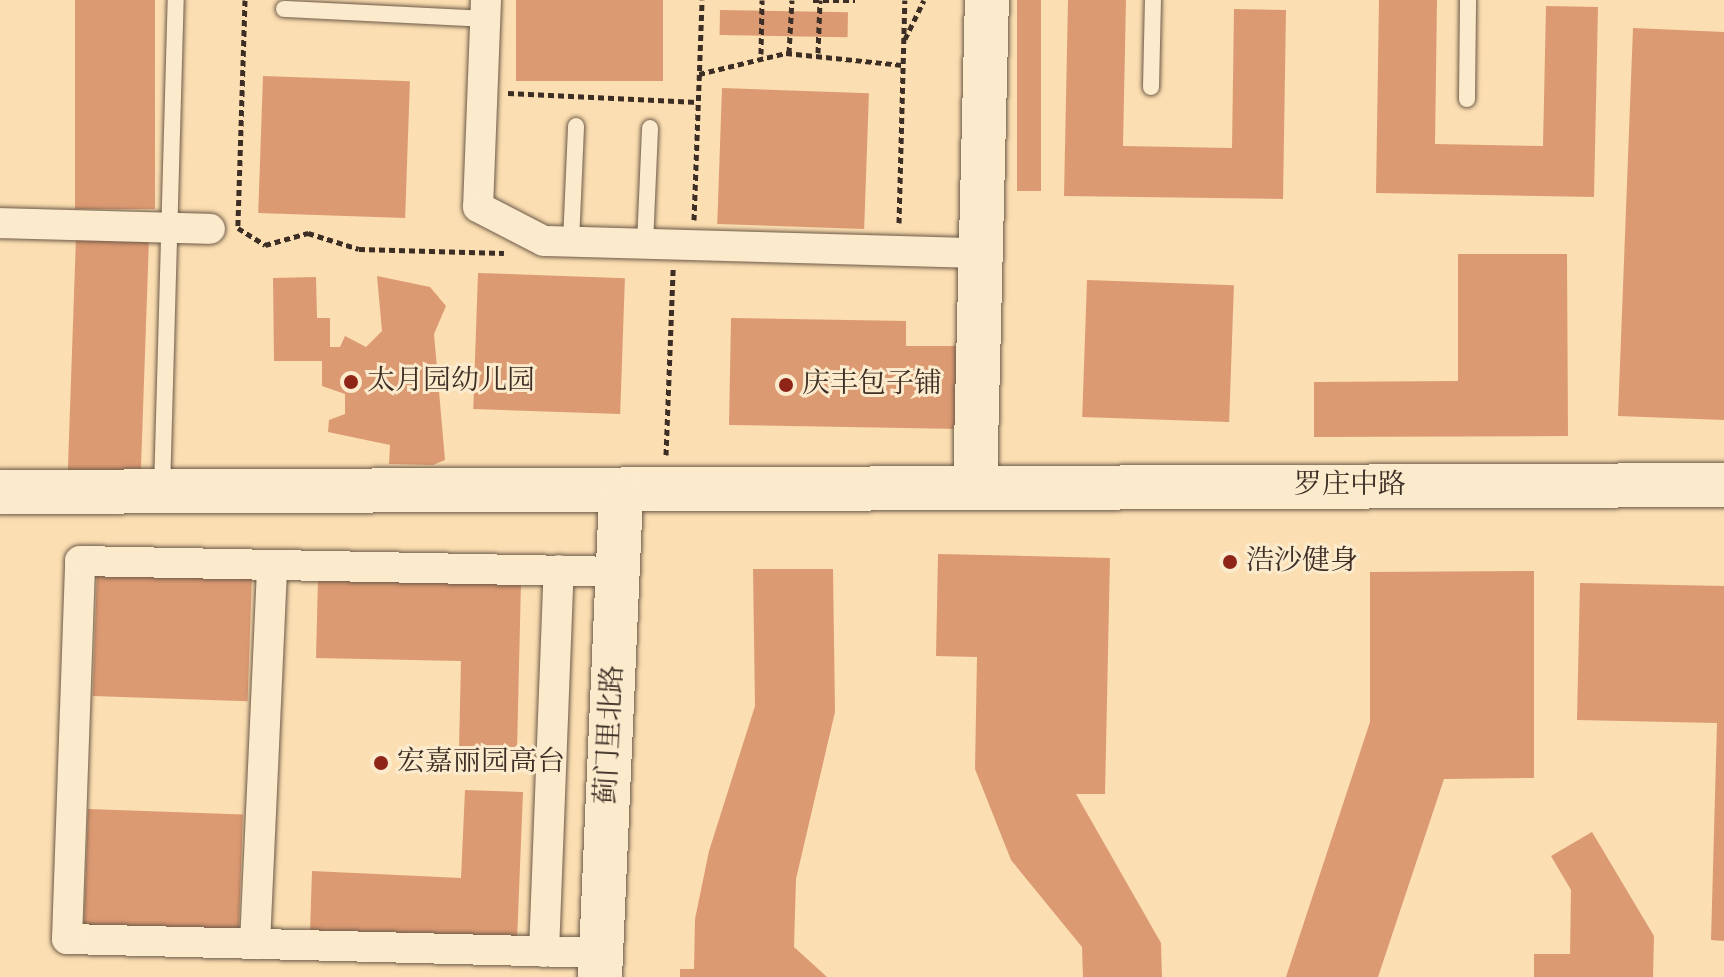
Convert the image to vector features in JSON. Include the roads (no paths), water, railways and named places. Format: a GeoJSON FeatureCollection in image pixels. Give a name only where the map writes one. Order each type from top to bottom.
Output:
{"type":"FeatureCollection","features":[{"type":"Feature","properties":{"kind":"street"},"geometry":{"type":"LineString","coordinates":[[975,487],[987,0]]}},
{"type":"Feature","properties":{"kind":"street"},"geometry":{"type":"LineString","coordinates":[[485,10],[478,207],[544,241],[981,253]]}},
{"type":"Feature","properties":{"kind":"street"},"geometry":{"type":"LineString","coordinates":[[0,223],[170,225],[210,229]]}},
{"type":"Feature","properties":{"kind":"street","name":"罗庄中路"},"geometry":{"type":"LineString","coordinates":[[0,492],[666,494],[975,487],[1724,485]]}},
{"type":"Feature","properties":{"kind":"street","name":"蓟门里北路"},"geometry":{"type":"LineString","coordinates":[[603,965],[621,493]]}},
{"type":"Feature","properties":{"kind":"street"},"geometry":{"type":"LineString","coordinates":[[603,965],[544,952],[67,939],[80,561],[618,572]]}},
{"type":"Feature","properties":{"kind":"street"},"geometry":{"type":"LineString","coordinates":[[255,944],[272,565]]}},
{"type":"Feature","properties":{"kind":"street"},"geometry":{"type":"LineString","coordinates":[[544,952],[559,570]]}},
{"type":"Feature","properties":{"kind":"lane"},"geometry":{"type":"LineString","coordinates":[[162,494],[176,0]]}},
{"type":"Feature","properties":{"kind":"lane"},"geometry":{"type":"LineString","coordinates":[[1151,87],[1153,0]]}},
{"type":"Feature","properties":{"kind":"lane"},"geometry":{"type":"LineString","coordinates":[[1467,99],[1468,0]]}},
{"type":"Feature","properties":{"kind":"lane"},"geometry":{"type":"LineString","coordinates":[[284,9],[485,10]]}},
{"type":"Feature","properties":{"kind":"lane"},"geometry":{"type":"LineString","coordinates":[[571,242],[576,126]]}},
{"type":"Feature","properties":{"kind":"lane"},"geometry":{"type":"LineString","coordinates":[[650,128],[671,244]]}},
{"type":"Feature","properties":{"kind":"place","name":"太月园幼儿园"},"geometry":{"type":"Point","coordinates":[351,382]}},
{"type":"Feature","properties":{"kind":"place","name":"庆丰包子铺"},"geometry":{"type":"Point","coordinates":[786,385]}},
{"type":"Feature","properties":{"kind":"place","name":"浩沙健身"},"geometry":{"type":"Point","coordinates":[1230,562]}},
{"type":"Feature","properties":{"kind":"place","name":"宏嘉丽园高台"},"geometry":{"type":"Point","coordinates":[381,763]}}]}
